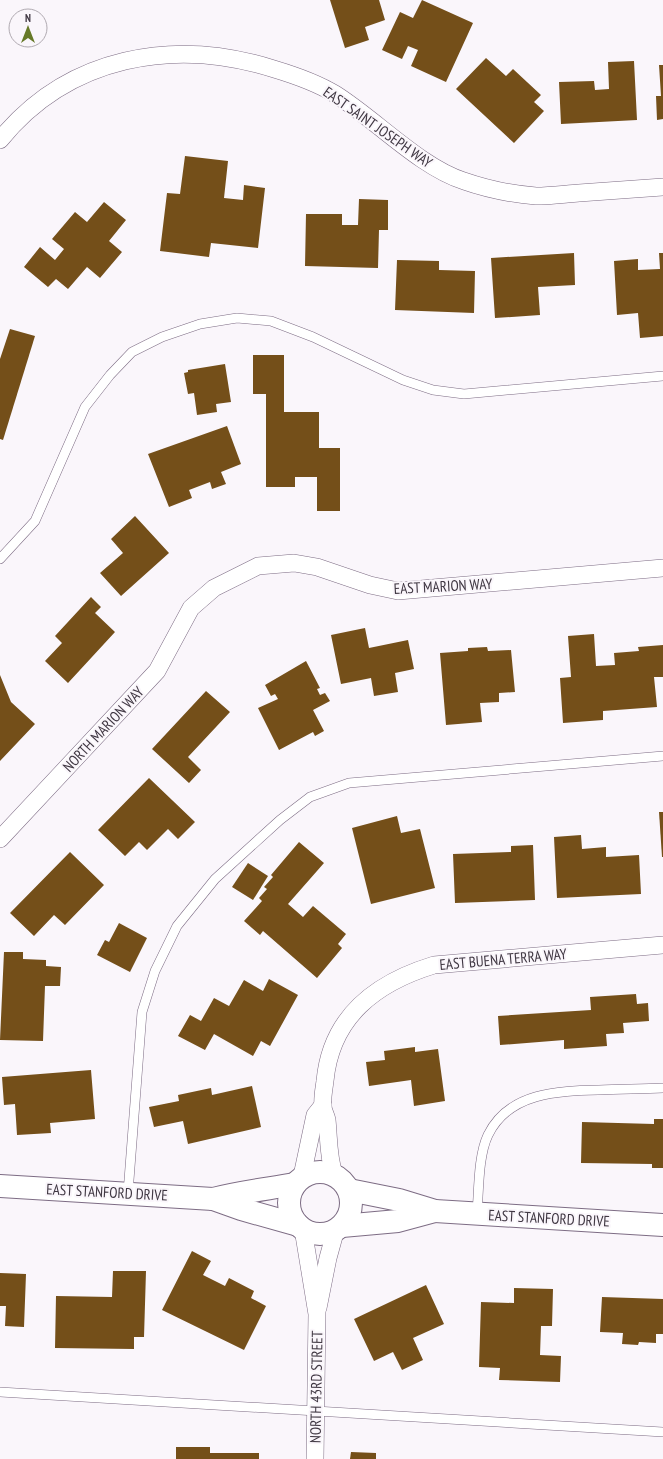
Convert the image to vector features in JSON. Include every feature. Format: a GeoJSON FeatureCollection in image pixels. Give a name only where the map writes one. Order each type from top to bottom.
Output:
{"type":"FeatureCollection","features":[{"type":"Feature","properties":{"kind":"street","name":"EAST SAINT JOSEPH WAY"},"geometry":{"type":"LineString","coordinates":[[0,140],[10,128],[43,97],[88,72],[135,58],[195,53],[248,60],[290,74],[334,93],[434,167],[462,181],[501,192],[537,196],[663,187]]}},
{"type":"Feature","properties":{"kind":"street","name":"EAST MARION WAY"},"geometry":{"type":"LineString","coordinates":[[191,608],[214,588],[258,566],[294,563],[317,567],[370,585],[398,591],[663,568]]}},
{"type":"Feature","properties":{"kind":"street","name":"NORTH MARION WAY"},"geometry":{"type":"LineString","coordinates":[[0,839],[157,671],[191,608]]}},
{"type":"Feature","properties":{"kind":"street","name":"EAST BUENA TERRA WAY"},"geometry":{"type":"LineString","coordinates":[[322,1105],[326,1072],[332,1048],[356,1010],[367,998],[387,984],[408,973],[434,965],[663,945]]}},
{"type":"Feature","properties":{"kind":"street"},"geometry":{"type":"LineString","coordinates":[[322,1105],[327,1119],[329,1161],[334,1174],[343,1180],[349,1190],[352,1200],[351,1211],[339,1228]]}},
{"type":"Feature","properties":{"kind":"street"},"geometry":{"type":"LineString","coordinates":[[300,1227],[291,1216],[289,1205],[290,1194],[298,1180],[315,1115],[322,1105]]}},
{"type":"Feature","properties":{"kind":"street","name":"EAST STANFORD DRIVE"},"geometry":{"type":"LineString","coordinates":[[213,1199],[243,1191],[266,1190],[298,1180],[312,1172],[324,1171],[334,1174]]}},
{"type":"Feature","properties":{"kind":"street","name":"EAST STANFORD DRIVE"},"geometry":{"type":"LineString","coordinates":[[0,1186],[213,1199],[300,1227],[317,1234],[328,1233],[339,1228],[398,1221],[434,1211]]}},
{"type":"Feature","properties":{"kind":"street","name":"EAST STANFORD DRIVE"},"geometry":{"type":"LineString","coordinates":[[349,1190],[399,1200],[434,1211],[663,1225]]}},
{"type":"Feature","properties":{"kind":"street","name":"NORTH 43RD STREET"},"geometry":{"type":"LineString","coordinates":[[300,1227],[317,1314]]}},
{"type":"Feature","properties":{"kind":"street","name":"NORTH 43RD STREET"},"geometry":{"type":"LineString","coordinates":[[315,1459],[317,1314],[328,1258],[339,1228]]}},
{"type":"Feature","properties":{"kind":"lane"},"geometry":{"type":"LineString","coordinates":[[0,559],[35,521],[86,407],[110,375],[132,352],[162,337],[200,324],[237,318],[271,321],[313,337],[403,380],[433,390],[464,394],[663,376]]}},
{"type":"Feature","properties":{"kind":"lane"},"geometry":{"type":"LineString","coordinates":[[128,1193],[142,1012],[154,971],[177,926],[215,879],[280,820],[310,797],[349,783],[663,756]]}},
{"type":"Feature","properties":{"kind":"lane"},"geometry":{"type":"LineString","coordinates":[[476,1213],[482,1157],[487,1136],[499,1119],[517,1104],[538,1095],[560,1091],[663,1088]]}},
{"type":"Feature","properties":{"kind":"lane"},"geometry":{"type":"LineString","coordinates":[[0,1392],[663,1432]]}},
{"type":"Feature","properties":{"kind":"building"},"geometry":{"type":"Polygon","coordinates":[[[330,0],[379,0],[385,20],[365,27],[369,40],[345,48],[330,0]]]}},
{"type":"Feature","properties":{"kind":"building"},"geometry":{"type":"Polygon","coordinates":[[[422,0],[473,23],[446,82],[411,66],[418,50],[408,46],[402,59],[382,50],[400,12],[413,18],[422,0]]]}},
{"type":"Feature","properties":{"kind":"building"},"geometry":{"type":"Polygon","coordinates":[[[486,58],[506,76],[513,69],[541,95],[534,102],[544,111],[514,143],[456,89],[486,58]]]}},
{"type":"Feature","properties":{"kind":"building"},"geometry":{"type":"Polygon","coordinates":[[[634,61],[637,120],[561,124],[559,82],[594,81],[595,90],[609,89],[608,62],[634,61]]]}},
{"type":"Feature","properties":{"kind":"building"},"geometry":{"type":"Polygon","coordinates":[[[659,65],[663,65],[663,119],[657,120],[656,96],[661,96],[659,65]]]}},
{"type":"Feature","properties":{"kind":"building"},"geometry":{"type":"Polygon","coordinates":[[[185,156],[228,161],[224,198],[243,200],[244,185],[265,188],[258,248],[211,243],[209,257],[160,251],[167,193],[180,194],[185,156]]]}},
{"type":"Feature","properties":{"kind":"building"},"geometry":{"type":"Polygon","coordinates":[[[359,199],[388,200],[388,230],[379,230],[378,268],[305,266],[306,214],[342,214],[342,225],[358,225],[359,199]]]}},
{"type":"Feature","properties":{"kind":"building"},"geometry":{"type":"Polygon","coordinates":[[[104,202],[126,220],[109,241],[122,252],[100,278],[87,267],[68,289],[56,279],[48,287],[24,267],[40,247],[55,260],[64,249],[52,239],[75,212],[87,222],[104,202]]]}},
{"type":"Feature","properties":{"kind":"building"},"geometry":{"type":"Polygon","coordinates":[[[574,253],[575,285],[538,287],[540,315],[495,318],[491,258],[574,253]]]}},
{"type":"Feature","properties":{"kind":"building"},"geometry":{"type":"Polygon","coordinates":[[[659,253],[663,253],[663,336],[640,338],[638,313],[617,315],[614,261],[638,259],[638,270],[660,269],[659,253]]]}},
{"type":"Feature","properties":{"kind":"building"},"geometry":{"type":"Polygon","coordinates":[[[397,260],[439,261],[439,270],[475,271],[474,313],[395,310],[397,260]]]}},
{"type":"Feature","properties":{"kind":"building"},"geometry":{"type":"Polygon","coordinates":[[[10,329],[35,336],[3,440],[0,439],[0,359],[10,329]]]}},
{"type":"Feature","properties":{"kind":"building"},"geometry":{"type":"Polygon","coordinates":[[[253,355],[284,355],[284,412],[319,412],[319,448],[340,448],[340,511],[317,511],[317,477],[295,477],[295,487],[266,487],[266,394],[253,394],[253,355]]]}},
{"type":"Feature","properties":{"kind":"building"},"geometry":{"type":"Polygon","coordinates":[[[225,364],[231,402],[216,404],[217,412],[197,415],[194,393],[188,394],[184,373],[188,372],[188,370],[225,364]]]}},
{"type":"Feature","properties":{"kind":"building"},"geometry":{"type":"Polygon","coordinates":[[[227,426],[241,464],[221,472],[226,484],[212,489],[210,482],[189,490],[192,498],[169,507],[148,454],[227,426]]]}},
{"type":"Feature","properties":{"kind":"building"},"geometry":{"type":"Polygon","coordinates":[[[135,516],[169,553],[121,596],[100,573],[123,553],[111,539],[135,516]]]}},
{"type":"Feature","properties":{"kind":"building"},"geometry":{"type":"Polygon","coordinates":[[[91,597],[101,607],[95,613],[115,632],[68,683],[45,661],[62,643],[55,636],[91,597]]]}},
{"type":"Feature","properties":{"kind":"building"},"geometry":{"type":"Polygon","coordinates":[[[365,628],[369,648],[408,640],[414,669],[395,673],[398,692],[374,696],[371,678],[341,684],[331,635],[365,628]]]}},
{"type":"Feature","properties":{"kind":"building"},"geometry":{"type":"Polygon","coordinates":[[[594,634],[596,666],[615,665],[614,653],[639,651],[638,647],[663,645],[663,677],[654,677],[657,707],[603,711],[603,720],[563,723],[560,678],[571,677],[568,636],[594,634]]]}},
{"type":"Feature","properties":{"kind":"building"},"geometry":{"type":"Polygon","coordinates":[[[487,647],[488,651],[511,650],[515,692],[499,693],[499,702],[480,703],[482,722],[446,725],[440,653],[468,651],[468,648],[487,647]]]}},
{"type":"Feature","properties":{"kind":"building"},"geometry":{"type":"Polygon","coordinates":[[[306,661],[320,688],[317,689],[320,695],[325,693],[330,701],[313,710],[324,731],[315,736],[313,732],[279,750],[258,708],[278,699],[275,694],[271,696],[265,685],[306,661]]]}},
{"type":"Feature","properties":{"kind":"building"},"geometry":{"type":"Polygon","coordinates":[[[0,675],[11,702],[35,724],[0,761],[0,675]]]}},
{"type":"Feature","properties":{"kind":"building"},"geometry":{"type":"Polygon","coordinates":[[[206,691],[230,712],[188,757],[201,770],[189,783],[152,749],[206,691]]]}},
{"type":"Feature","properties":{"kind":"building"},"geometry":{"type":"Polygon","coordinates":[[[149,778],[195,822],[178,839],[168,829],[147,850],[139,842],[125,856],[98,830],[149,778]]]}},
{"type":"Feature","properties":{"kind":"building"},"geometry":{"type":"Polygon","coordinates":[[[659,812],[663,812],[663,857],[662,857],[659,812]]]}},
{"type":"Feature","properties":{"kind":"building"},"geometry":{"type":"Polygon","coordinates":[[[397,816],[401,833],[420,829],[435,888],[371,904],[352,828],[397,816]]]}},
{"type":"Feature","properties":{"kind":"building"},"geometry":{"type":"Polygon","coordinates":[[[581,835],[582,849],[606,847],[606,857],[639,855],[641,894],[557,898],[554,837],[581,835]]]}},
{"type":"Feature","properties":{"kind":"building"},"geometry":{"type":"Polygon","coordinates":[[[299,842],[324,863],[288,904],[303,917],[313,906],[346,934],[338,944],[342,948],[317,978],[263,931],[260,935],[244,921],[262,901],[259,898],[267,889],[264,887],[273,877],[271,875],[299,842]]]}},
{"type":"Feature","properties":{"kind":"building"},"geometry":{"type":"Polygon","coordinates":[[[533,845],[535,900],[455,903],[453,854],[511,852],[511,846],[533,845]]]}},
{"type":"Feature","properties":{"kind":"building"},"geometry":{"type":"Polygon","coordinates":[[[70,852],[104,885],[65,925],[54,915],[34,936],[10,913],[70,852]]]}},
{"type":"Feature","properties":{"kind":"building"},"geometry":{"type":"Polygon","coordinates":[[[248,863],[268,876],[253,900],[232,887],[248,863]]]}},
{"type":"Feature","properties":{"kind":"building"},"geometry":{"type":"Polygon","coordinates":[[[119,923],[147,938],[130,972],[97,955],[105,940],[109,942],[119,923]]]}},
{"type":"Feature","properties":{"kind":"building"},"geometry":{"type":"Polygon","coordinates":[[[4,952],[23,952],[23,959],[46,960],[46,966],[61,967],[60,986],[45,986],[43,1041],[0,1040],[4,952]]]}},
{"type":"Feature","properties":{"kind":"building"},"geometry":{"type":"Polygon","coordinates":[[[269,979],[298,995],[270,1046],[261,1041],[253,1056],[214,1034],[205,1050],[178,1036],[190,1015],[201,1021],[214,998],[229,1006],[244,980],[263,991],[269,979]]]}},
{"type":"Feature","properties":{"kind":"building"},"geometry":{"type":"Polygon","coordinates":[[[636,994],[637,1004],[648,1003],[649,1021],[623,1023],[624,1033],[606,1034],[607,1046],[564,1049],[564,1040],[500,1045],[498,1016],[591,1010],[590,997],[636,994]]]}},
{"type":"Feature","properties":{"kind":"building"},"geometry":{"type":"Polygon","coordinates":[[[415,1047],[415,1052],[438,1049],[445,1101],[414,1106],[411,1080],[369,1086],[366,1062],[385,1060],[384,1051],[415,1047]]]}},
{"type":"Feature","properties":{"kind":"building"},"geometry":{"type":"Polygon","coordinates":[[[91,1070],[95,1119],[50,1123],[51,1133],[17,1135],[15,1104],[4,1105],[2,1077],[91,1070]]]}},
{"type":"Feature","properties":{"kind":"building"},"geometry":{"type":"Polygon","coordinates":[[[252,1086],[261,1127],[188,1144],[183,1121],[154,1127],[149,1107],[179,1101],[178,1095],[211,1088],[212,1095],[252,1086]]]}},
{"type":"Feature","properties":{"kind":"building"},"geometry":{"type":"Polygon","coordinates":[[[654,1119],[663,1119],[663,1168],[652,1168],[652,1164],[581,1163],[582,1122],[654,1124],[654,1119]]]}},
{"type":"Feature","properties":{"kind":"building"},"geometry":{"type":"Polygon","coordinates":[[[192,1251],[211,1261],[203,1275],[225,1286],[229,1278],[254,1291],[251,1298],[266,1306],[244,1350],[162,1310],[192,1251]]]}},
{"type":"Feature","properties":{"kind":"building"},"geometry":{"type":"Polygon","coordinates":[[[113,1271],[146,1271],[144,1337],[134,1337],[134,1349],[55,1348],[56,1296],[112,1297],[113,1271]]]}},
{"type":"Feature","properties":{"kind":"building"},"geometry":{"type":"Polygon","coordinates":[[[0,1273],[26,1274],[24,1327],[5,1326],[6,1306],[0,1306],[0,1273]]]}},
{"type":"Feature","properties":{"kind":"building"},"geometry":{"type":"Polygon","coordinates":[[[426,1285],[444,1324],[413,1338],[423,1360],[402,1370],[393,1352],[374,1361],[354,1319],[426,1285]]]}},
{"type":"Feature","properties":{"kind":"building"},"geometry":{"type":"Polygon","coordinates":[[[514,1288],[553,1289],[552,1326],[541,1326],[540,1355],[561,1356],[560,1382],[499,1380],[500,1368],[479,1367],[481,1302],[514,1303],[514,1288]]]}},
{"type":"Feature","properties":{"kind":"building"},"geometry":{"type":"Polygon","coordinates":[[[602,1297],[663,1299],[663,1334],[656,1334],[656,1343],[639,1342],[638,1345],[622,1344],[623,1333],[600,1332],[602,1297]]]}},
{"type":"Feature","properties":{"kind":"building"},"geometry":{"type":"Polygon","coordinates":[[[176,1447],[210,1447],[210,1453],[259,1453],[259,1459],[176,1459],[176,1447]]]}},
{"type":"Feature","properties":{"kind":"building"},"geometry":{"type":"Polygon","coordinates":[[[351,1452],[376,1453],[376,1459],[350,1459],[351,1452]]]}}]}
